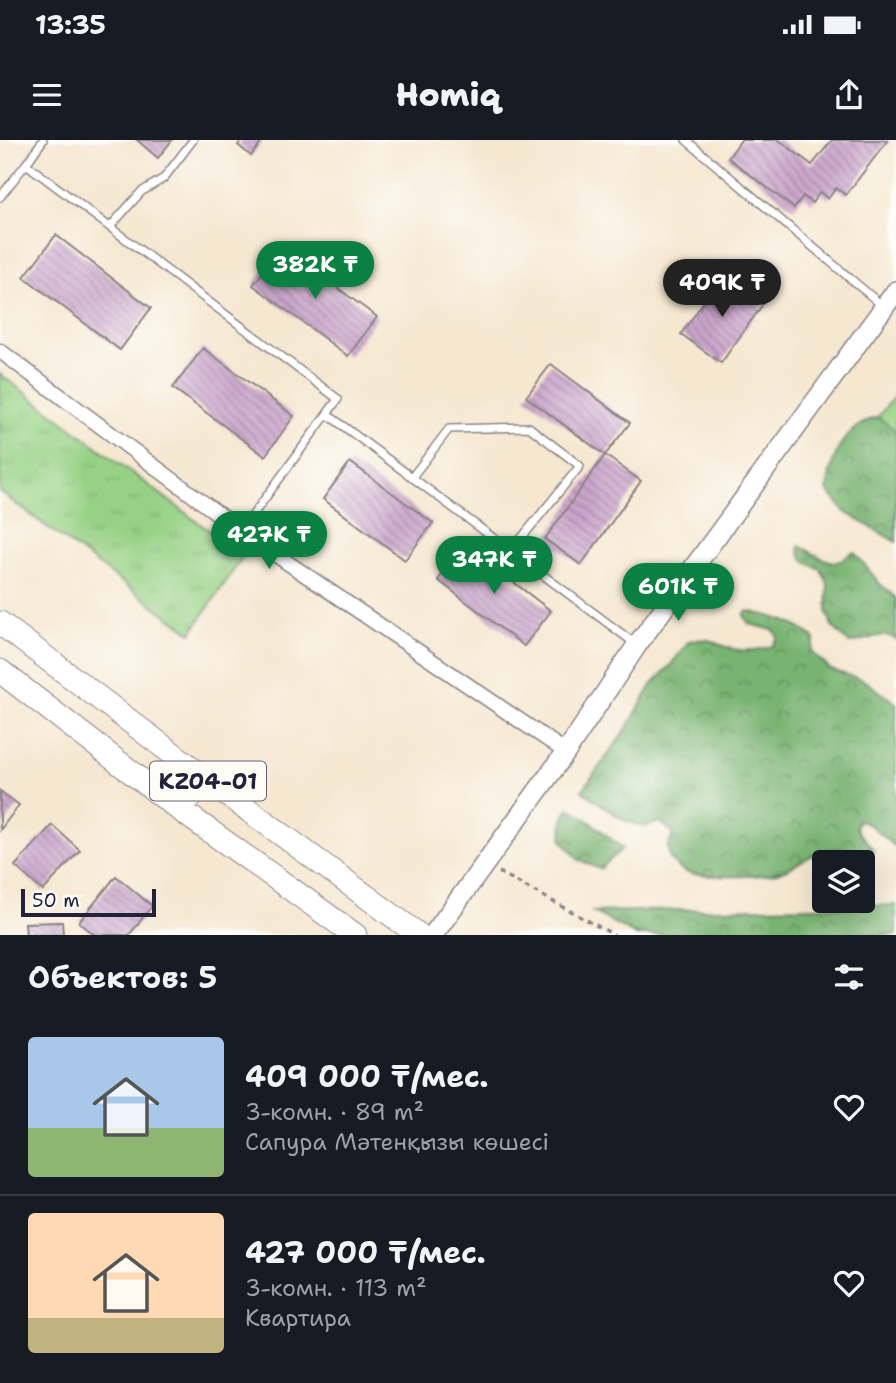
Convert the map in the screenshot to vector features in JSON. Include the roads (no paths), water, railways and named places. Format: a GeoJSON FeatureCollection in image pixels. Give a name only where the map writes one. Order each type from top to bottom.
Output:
{"type":"FeatureCollection","features":[{"type":"Feature","properties":{"kind":"main road","name":"KZ04-01"},"geometry":{"type":"LineString","coordinates":[[0,623],[419,935]]}},
{"type":"Feature","properties":{"kind":"main road","name":"KZ04-01"},"geometry":{"type":"LineString","coordinates":[[0,671],[179,809],[349,934]]}},
{"type":"Feature","properties":{"kind":"main road"},"geometry":{"type":"LineString","coordinates":[[179,809],[206,779]]}},
{"type":"Feature","properties":{"kind":"street"},"geometry":{"type":"LineString","coordinates":[[433,935],[566,751],[637,645],[890,299]]}},
{"type":"Feature","properties":{"kind":"street"},"geometry":{"type":"LineString","coordinates":[[0,351],[241,531],[566,751]]}},
{"type":"Feature","properties":{"kind":"lane"},"geometry":{"type":"LineString","coordinates":[[0,197],[43,140]]}},
{"type":"Feature","properties":{"kind":"lane"},"geometry":{"type":"LineString","coordinates":[[110,227],[141,192],[164,178],[193,140]]}},
{"type":"Feature","properties":{"kind":"lane"},"geometry":{"type":"LineString","coordinates":[[686,140],[890,299]]}},
{"type":"Feature","properties":{"kind":"lane"},"geometry":{"type":"LineString","coordinates":[[26,164],[338,399],[241,531]]}},
{"type":"Feature","properties":{"kind":"lane"},"geometry":{"type":"LineString","coordinates":[[327,414],[637,645]]}},
{"type":"Feature","properties":{"kind":"lane"},"geometry":{"type":"LineString","coordinates":[[412,477],[449,429],[529,426],[580,466],[511,551]]}}]}
